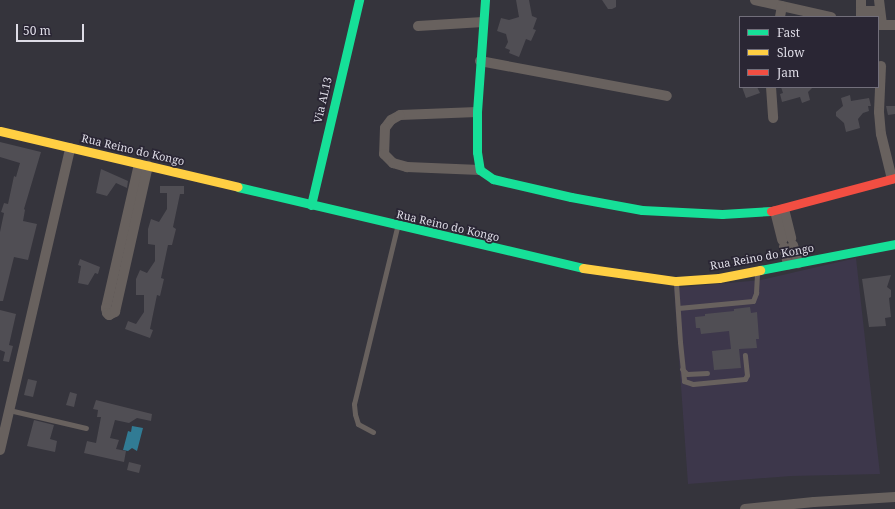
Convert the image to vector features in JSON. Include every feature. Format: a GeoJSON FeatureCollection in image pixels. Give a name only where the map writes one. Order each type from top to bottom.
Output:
{"type":"FeatureCollection","features":[{"type":"Feature","properties":{"kind":"street","name":"Via AL13"},"geometry":{"type":"LineString","coordinates":[[311,205],[359,0]]}},
{"type":"Feature","properties":{"kind":"street"},"geometry":{"type":"LineString","coordinates":[[480,170],[477,112],[485,0]]}},
{"type":"Feature","properties":{"kind":"street"},"geometry":{"type":"LineString","coordinates":[[755,0],[827,16]]}},
{"type":"Feature","properties":{"kind":"street"},"geometry":{"type":"LineString","coordinates":[[861,0],[861,14],[880,11]]}},
{"type":"Feature","properties":{"kind":"street"},"geometry":{"type":"LineString","coordinates":[[879,0],[880,25],[895,25]]}},
{"type":"Feature","properties":{"kind":"street"},"geometry":{"type":"LineString","coordinates":[[780,16],[782,6]]}},
{"type":"Feature","properties":{"kind":"street"},"geometry":{"type":"LineString","coordinates":[[418,26],[483,22]]}},
{"type":"Feature","properties":{"kind":"street"},"geometry":{"type":"LineString","coordinates":[[480,61],[667,96]]}},
{"type":"Feature","properties":{"kind":"street"},"geometry":{"type":"LineString","coordinates":[[477,112],[400,115],[391,120],[385,128],[384,154],[393,162],[406,167],[480,170],[493,179],[514,185],[642,210],[722,214],[780,210],[893,179],[880,126],[879,112],[881,66]]}},
{"type":"Feature","properties":{"kind":"street"},"geometry":{"type":"LineString","coordinates":[[771,88],[772,118]]}},
{"type":"Feature","properties":{"kind":"street","name":"Rua Reino do Kongo"},"geometry":{"type":"LineString","coordinates":[[0,131],[397,226],[576,267],[676,281],[719,278],[895,244]]}},
{"type":"Feature","properties":{"kind":"street"},"geometry":{"type":"LineString","coordinates":[[0,450],[70,148]]}},
{"type":"Feature","properties":{"kind":"street"},"geometry":{"type":"LineString","coordinates":[[144,165],[115,312],[110,315],[107,313],[106,308],[144,165]]}},
{"type":"Feature","properties":{"kind":"street"},"geometry":{"type":"LineString","coordinates":[[780,210],[793,264]]}},
{"type":"Feature","properties":{"kind":"street"},"geometry":{"type":"LineString","coordinates":[[745,509],[814,502],[895,497]]}},
{"type":"Feature","properties":{"kind":"lane"},"geometry":{"type":"LineString","coordinates":[[374,432],[358,424],[354,404],[397,226]]}},
{"type":"Feature","properties":{"kind":"lane"},"geometry":{"type":"LineString","coordinates":[[678,308],[753,301],[756,293],[757,271]]}},
{"type":"Feature","properties":{"kind":"lane"},"geometry":{"type":"LineString","coordinates":[[676,281],[684,381]]}},
{"type":"Feature","properties":{"kind":"lane"},"geometry":{"type":"LineString","coordinates":[[684,381],[693,384],[745,379],[747,375],[745,355]]}},
{"type":"Feature","properties":{"kind":"lane"},"geometry":{"type":"LineString","coordinates":[[682,368],[683,372],[689,374],[707,373]]}},
{"type":"Feature","properties":{"kind":"lane"},"geometry":{"type":"LineString","coordinates":[[684,381],[685,376],[689,374]]}},
{"type":"Feature","properties":{"kind":"lane"},"geometry":{"type":"LineString","coordinates":[[10,410],[86,428]]}},
{"type":"Feature","properties":{"kind":"shaded area"},"geometry":{"type":"Polygon","coordinates":[[[856,258],[880,474],[791,476],[688,484],[674,288],[761,280],[856,258]]]}},
{"type":"Feature","properties":{"kind":"water"},"geometry":{"type":"Polygon","coordinates":[[[132,426],[143,428],[137,451],[132,448],[128,451],[123,450],[128,431],[131,432],[132,426]]]}},
{"type":"Feature","properties":{"kind":"building"},"geometry":{"type":"Polygon","coordinates":[[[516,0],[529,0],[532,16],[537,18],[533,29],[536,30],[531,41],[526,39],[519,57],[509,53],[510,50],[505,48],[508,42],[506,34],[497,31],[501,18],[509,20],[519,17],[516,0]]]}},
{"type":"Feature","properties":{"kind":"building"},"geometry":{"type":"Polygon","coordinates":[[[602,0],[616,0],[616,7],[608,9],[602,0]]]}},
{"type":"Feature","properties":{"kind":"building"},"geometry":{"type":"Polygon","coordinates":[[[742,88],[758,88],[760,93],[746,98],[742,88]]]}},
{"type":"Feature","properties":{"kind":"building"},"geometry":{"type":"Polygon","coordinates":[[[781,88],[812,88],[808,92],[810,100],[802,103],[800,97],[782,102],[780,94],[783,93],[781,88]]]}},
{"type":"Feature","properties":{"kind":"building"},"geometry":{"type":"Polygon","coordinates":[[[850,95],[851,101],[869,98],[871,106],[868,106],[869,111],[863,113],[858,119],[860,128],[846,132],[844,123],[836,116],[836,112],[843,106],[841,98],[850,95]]]}},
{"type":"Feature","properties":{"kind":"building"},"geometry":{"type":"Polygon","coordinates":[[[886,106],[895,106],[895,114],[888,115],[886,106]]]}},
{"type":"Feature","properties":{"kind":"building"},"geometry":{"type":"Polygon","coordinates":[[[0,142],[41,152],[24,209],[23,221],[37,224],[28,260],[14,257],[3,301],[0,301],[0,232],[4,213],[1,212],[4,203],[8,204],[14,176],[16,177],[20,163],[0,157],[0,142]]]}},
{"type":"Feature","properties":{"kind":"building"},"geometry":{"type":"Polygon","coordinates":[[[101,169],[128,181],[127,188],[116,183],[107,196],[96,193],[101,169]]]}},
{"type":"Feature","properties":{"kind":"building"},"geometry":{"type":"Polygon","coordinates":[[[160,186],[184,186],[184,194],[180,194],[173,227],[176,229],[172,245],[168,245],[161,278],[164,279],[160,296],[157,295],[150,329],[153,330],[150,338],[125,329],[128,321],[136,324],[144,312],[144,295],[136,295],[136,279],[140,270],[147,273],[155,261],[155,245],[148,244],[148,229],[151,219],[159,222],[167,209],[167,193],[160,193],[160,186]]]}},
{"type":"Feature","properties":{"kind":"building"},"geometry":{"type":"Polygon","coordinates":[[[80,259],[100,267],[98,274],[95,273],[88,285],[78,283],[81,266],[78,265],[80,259]]]}},
{"type":"Feature","properties":{"kind":"building"},"geometry":{"type":"Polygon","coordinates":[[[891,275],[887,287],[891,290],[891,297],[889,298],[891,317],[885,318],[886,326],[869,327],[862,279],[891,275]]]}},
{"type":"Feature","properties":{"kind":"building"},"geometry":{"type":"Polygon","coordinates":[[[750,307],[751,313],[757,312],[759,339],[756,339],[757,348],[739,349],[741,368],[714,370],[712,351],[731,349],[729,331],[701,334],[700,328],[696,328],[695,317],[750,307]]]}},
{"type":"Feature","properties":{"kind":"building"},"geometry":{"type":"Polygon","coordinates":[[[0,310],[16,314],[9,345],[13,346],[9,362],[3,361],[5,352],[0,350],[0,310]]]}},
{"type":"Feature","properties":{"kind":"building"},"geometry":{"type":"Polygon","coordinates":[[[28,379],[37,381],[33,397],[24,395],[28,379]]]}},
{"type":"Feature","properties":{"kind":"building"},"geometry":{"type":"Polygon","coordinates":[[[70,392],[77,394],[74,407],[66,405],[70,392]]]}},
{"type":"Feature","properties":{"kind":"building"},"geometry":{"type":"Polygon","coordinates":[[[96,400],[152,414],[151,421],[137,418],[129,423],[115,420],[110,438],[119,440],[116,449],[126,451],[124,462],[84,453],[87,441],[96,443],[101,417],[97,417],[98,410],[93,409],[96,400]]]}},
{"type":"Feature","properties":{"kind":"building"},"geometry":{"type":"Polygon","coordinates":[[[34,420],[54,425],[50,439],[57,441],[55,452],[27,446],[34,420]]]}},
{"type":"Feature","properties":{"kind":"building"},"geometry":{"type":"Polygon","coordinates":[[[129,462],[141,465],[139,473],[127,470],[129,462]]]}},
{"type":"Feature","properties":{"kind":"traffic: fast"},"geometry":{"type":"LineString","coordinates":[[311,205],[359,0]]}},
{"type":"Feature","properties":{"kind":"traffic: fast"},"geometry":{"type":"LineString","coordinates":[[485,0],[477,112],[477,152],[480,170],[493,179],[571,197],[642,210],[722,214],[771,211]]}},
{"type":"Feature","properties":{"kind":"traffic: fast"},"geometry":{"type":"LineString","coordinates":[[238,187],[583,268]]}},
{"type":"Feature","properties":{"kind":"traffic: fast"},"geometry":{"type":"LineString","coordinates":[[760,270],[895,244]]}},
{"type":"Feature","properties":{"kind":"traffic: slow"},"geometry":{"type":"LineString","coordinates":[[0,131],[238,187]]}},
{"type":"Feature","properties":{"kind":"traffic: slow"},"geometry":{"type":"LineString","coordinates":[[583,268],[676,281],[719,278],[760,270]]}},
{"type":"Feature","properties":{"kind":"traffic: jam"},"geometry":{"type":"LineString","coordinates":[[771,211],[895,178]]}}]}
